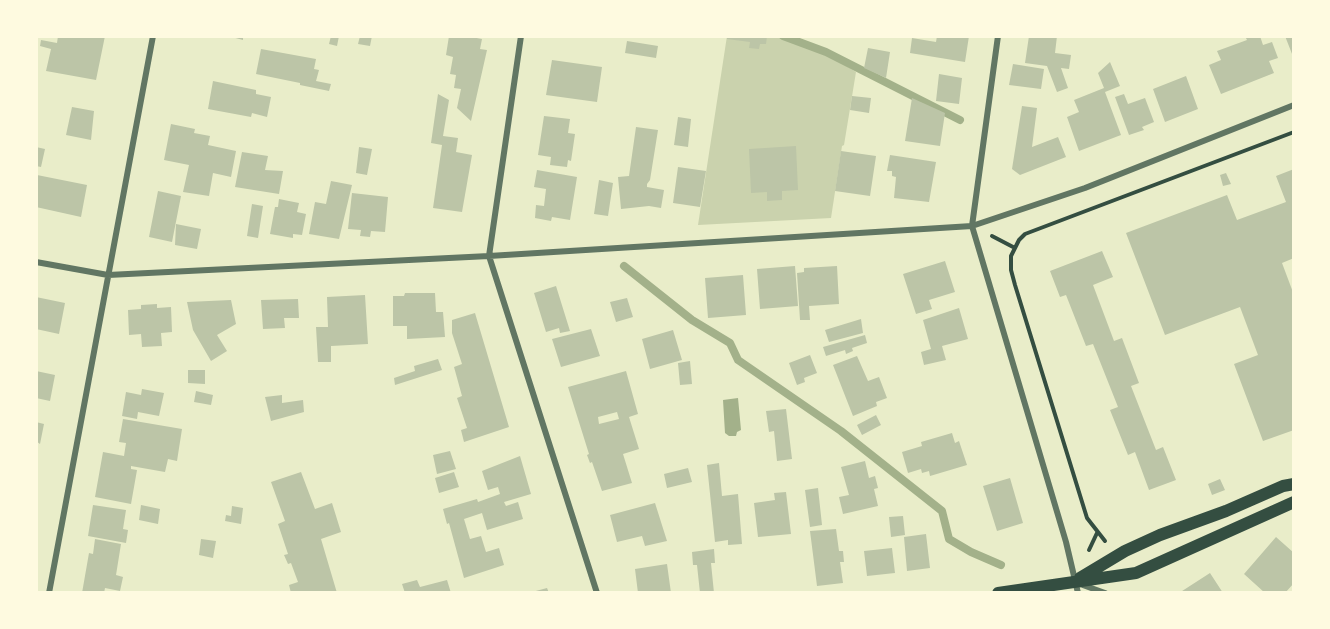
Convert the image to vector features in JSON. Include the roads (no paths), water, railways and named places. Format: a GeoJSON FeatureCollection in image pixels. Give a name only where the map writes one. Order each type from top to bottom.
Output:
{"type":"FeatureCollection","features":[{"type":"Feature","properties":{"kind":"main road"},"geometry":{"type":"LineString","coordinates":[[1076,587],[1125,551],[1160,535],[1294,484]]}},
{"type":"Feature","properties":{"kind":"main road"},"geometry":{"type":"LineString","coordinates":[[998,593],[1076,587],[1136,573],[1294,502]]}},
{"type":"Feature","properties":{"kind":"street"},"geometry":{"type":"LineString","coordinates":[[49,593],[153,36]]}},
{"type":"Feature","properties":{"kind":"street"},"geometry":{"type":"LineString","coordinates":[[521,36],[489,256],[597,593]]}},
{"type":"Feature","properties":{"kind":"street"},"geometry":{"type":"LineString","coordinates":[[998,36],[972,226],[1066,542],[1076,587],[1105,593]]}},
{"type":"Feature","properties":{"kind":"street"},"geometry":{"type":"LineString","coordinates":[[36,262],[108,274],[489,256],[972,226],[1085,188],[1294,105]]}},
{"type":"Feature","properties":{"kind":"waterway"},"geometry":{"type":"LineString","coordinates":[[783,36],[826,52],[960,120]]}},
{"type":"Feature","properties":{"kind":"waterway"},"geometry":{"type":"LineString","coordinates":[[624,266],[692,320],[730,343],[738,360],[841,431],[942,511],[949,539],[1001,565]]}}]}
